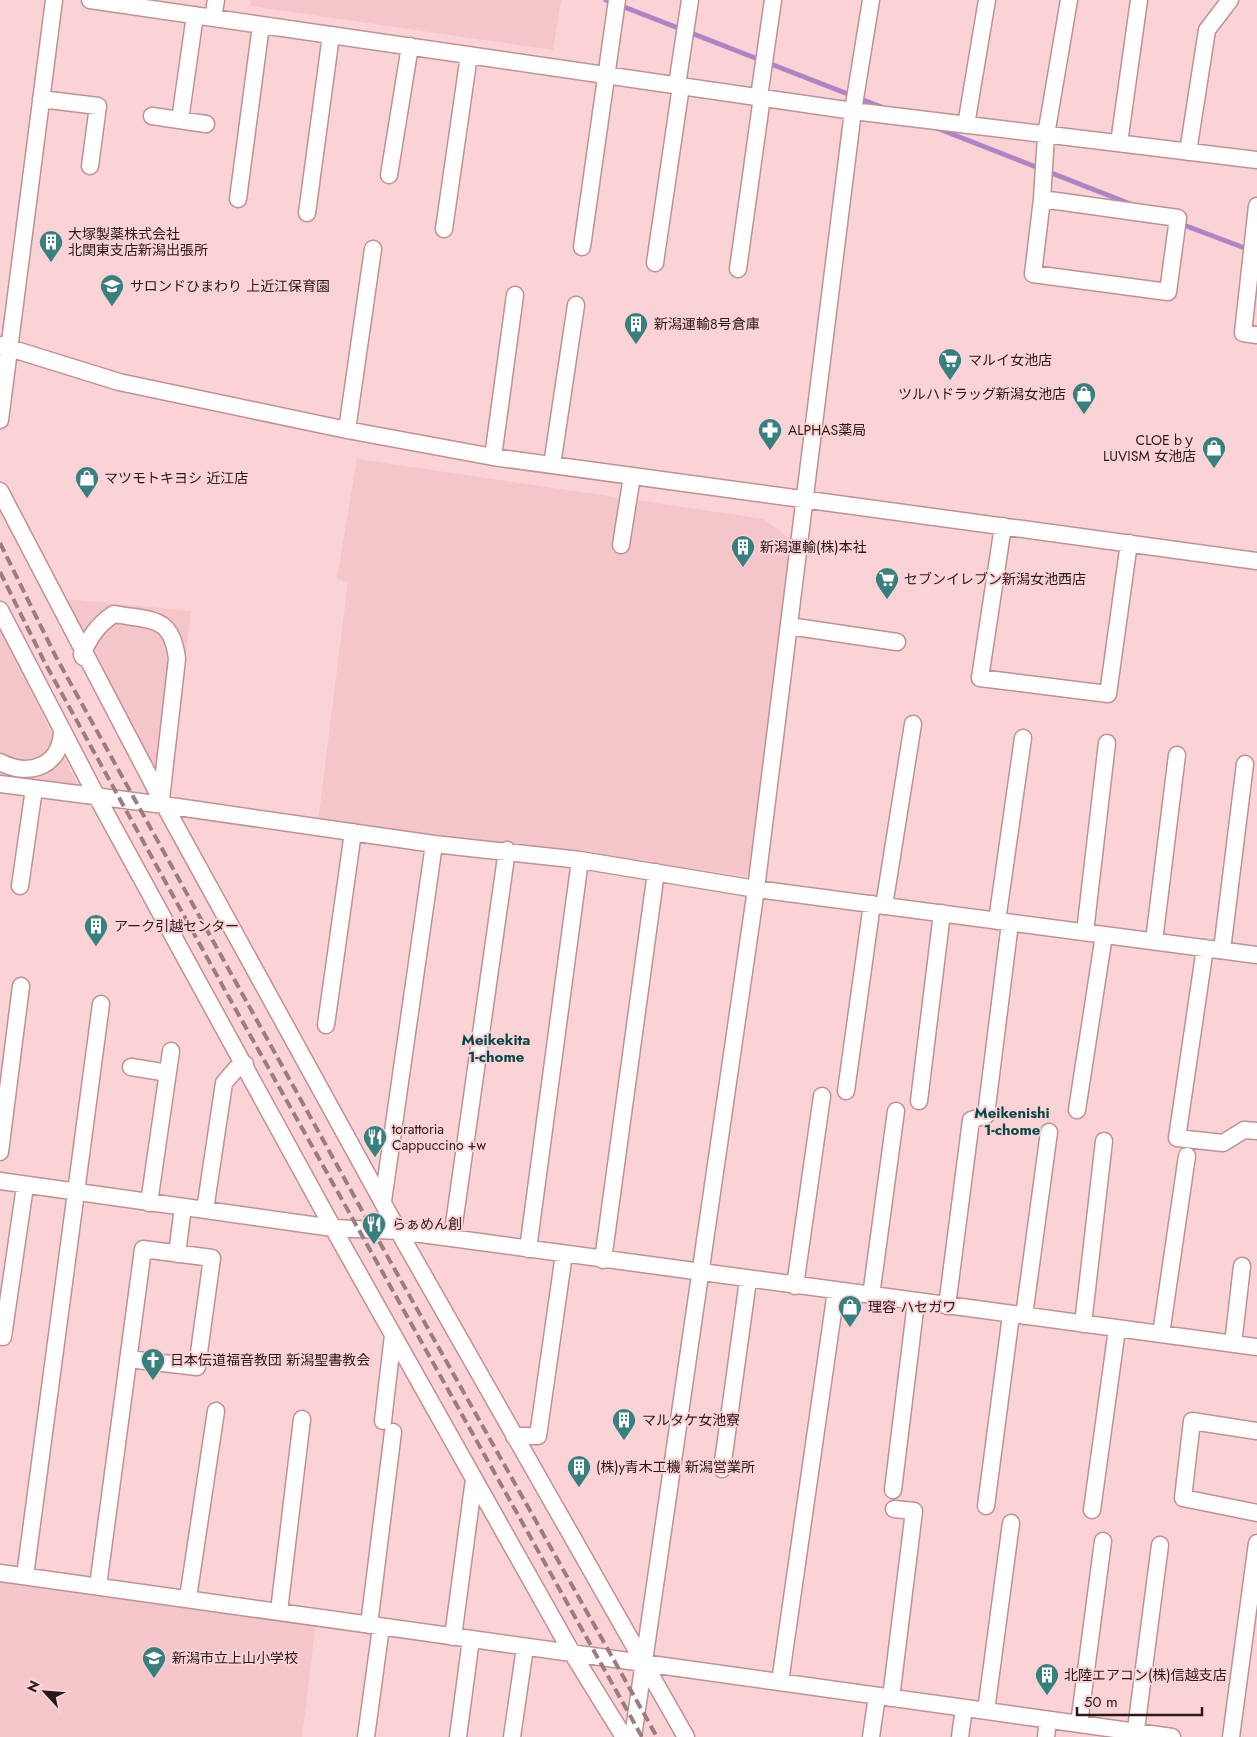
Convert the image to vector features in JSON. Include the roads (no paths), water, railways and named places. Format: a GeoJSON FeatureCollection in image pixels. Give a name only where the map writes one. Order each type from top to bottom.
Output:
{"type":"FeatureCollection","features":[{"type":"Feature","properties":{"kind":"street"},"geometry":{"type":"LineString","coordinates":[[0,420],[5,347],[42,99],[54,0]]}},
{"type":"Feature","properties":{"kind":"street"},"geometry":{"type":"LineString","coordinates":[[90,0],[145,4],[213,18],[854,111],[1257,160]]}},
{"type":"Feature","properties":{"kind":"street"},"geometry":{"type":"LineString","coordinates":[[213,18],[216,0]]}},
{"type":"Feature","properties":{"kind":"street"},"geometry":{"type":"LineString","coordinates":[[582,247],[617,0]]}},
{"type":"Feature","properties":{"kind":"street"},"geometry":{"type":"LineString","coordinates":[[655,263],[690,0]]}},
{"type":"Feature","properties":{"kind":"street"},"geometry":{"type":"LineString","coordinates":[[738,269],[773,0]]}},
{"type":"Feature","properties":{"kind":"street"},"geometry":{"type":"LineString","coordinates":[[633,1737],[756,889],[854,111],[871,0]]}},
{"type":"Feature","properties":{"kind":"street"},"geometry":{"type":"LineString","coordinates":[[966,125],[988,0]]}},
{"type":"Feature","properties":{"kind":"street"},"geometry":{"type":"LineString","coordinates":[[1042,198],[1178,218],[1168,292],[1033,274],[1042,198],[1046,134],[1069,0]]}},
{"type":"Feature","properties":{"kind":"street"},"geometry":{"type":"LineString","coordinates":[[1119,143],[1139,0]]}},
{"type":"Feature","properties":{"kind":"street"},"geometry":{"type":"LineString","coordinates":[[1188,152],[1207,30],[1230,0]]}},
{"type":"Feature","properties":{"kind":"street"},"geometry":{"type":"LineString","coordinates":[[180,120],[195,15]]}},
{"type":"Feature","properties":{"kind":"street"},"geometry":{"type":"LineString","coordinates":[[238,199],[261,25]]}},
{"type":"Feature","properties":{"kind":"street"},"geometry":{"type":"LineString","coordinates":[[307,213],[331,35]]}},
{"type":"Feature","properties":{"kind":"street"},"geometry":{"type":"LineString","coordinates":[[389,175],[410,46]]}},
{"type":"Feature","properties":{"kind":"street"},"geometry":{"type":"LineString","coordinates":[[444,229],[469,55]]}},
{"type":"Feature","properties":{"kind":"street"},"geometry":{"type":"LineString","coordinates":[[42,99],[98,106],[90,166]]}},
{"type":"Feature","properties":{"kind":"street"},"geometry":{"type":"LineString","coordinates":[[152,116],[206,124]]}},
{"type":"Feature","properties":{"kind":"street"},"geometry":{"type":"LineString","coordinates":[[1257,206],[1243,333],[1257,335]]}},
{"type":"Feature","properties":{"kind":"street"},"geometry":{"type":"LineString","coordinates":[[347,430],[373,249]]}},
{"type":"Feature","properties":{"kind":"street"},"geometry":{"type":"LineString","coordinates":[[493,457],[515,295]]}},
{"type":"Feature","properties":{"kind":"street"},"geometry":{"type":"LineString","coordinates":[[552,465],[576,305]]}},
{"type":"Feature","properties":{"kind":"street"},"geometry":{"type":"LineString","coordinates":[[5,347],[119,382],[347,430],[493,457],[1257,561]]}},
{"type":"Feature","properties":{"kind":"street"},"geometry":{"type":"LineString","coordinates":[[621,545],[632,476]]}},
{"type":"Feature","properties":{"kind":"street"},"geometry":{"type":"LineString","coordinates":[[0,490],[163,802],[398,1231],[686,1737]]}},
{"type":"Feature","properties":{"kind":"street"},"geometry":{"type":"LineString","coordinates":[[1003,526],[980,678],[1108,694],[1129,543]]}},
{"type":"Feature","properties":{"kind":"street"},"geometry":{"type":"LineString","coordinates":[[0,610],[97,797],[245,1064],[333,1228],[572,1653],[624,1737]]}},
{"type":"Feature","properties":{"kind":"street"},"geometry":{"type":"LineString","coordinates":[[102,697],[82,654],[93,631],[102,621],[114,614],[153,621],[167,627],[175,640],[177,659],[163,802]]}},
{"type":"Feature","properties":{"kind":"street"},"geometry":{"type":"LineString","coordinates":[[790,626],[897,642]]}},
{"type":"Feature","properties":{"kind":"street"},"geometry":{"type":"LineString","coordinates":[[0,762],[24,770],[40,766],[56,756],[62,741],[63,717],[51,694]]}},
{"type":"Feature","properties":{"kind":"street"},"geometry":{"type":"LineString","coordinates":[[846,1091],[878,905],[914,724]]}},
{"type":"Feature","properties":{"kind":"street"},"geometry":{"type":"LineString","coordinates":[[947,1306],[971,1120],[986,1115],[1024,738]]}},
{"type":"Feature","properties":{"kind":"street"},"geometry":{"type":"LineString","coordinates":[[1085,932],[1107,743]]}},
{"type":"Feature","properties":{"kind":"street"},"geometry":{"type":"LineString","coordinates":[[1154,941],[1176,755]]}},
{"type":"Feature","properties":{"kind":"street"},"geometry":{"type":"LineString","coordinates":[[1222,950],[1245,764]]}},
{"type":"Feature","properties":{"kind":"street"},"geometry":{"type":"LineString","coordinates":[[0,784],[97,797],[163,802],[434,844],[507,850],[756,889],[1257,955]]}},
{"type":"Feature","properties":{"kind":"street"},"geometry":{"type":"LineString","coordinates":[[20,886],[34,789]]}},
{"type":"Feature","properties":{"kind":"street"},"geometry":{"type":"LineString","coordinates":[[326,1025],[353,832]]}},
{"type":"Feature","properties":{"kind":"street"},"geometry":{"type":"LineString","coordinates":[[382,1201],[434,844]]}},
{"type":"Feature","properties":{"kind":"street"},"geometry":{"type":"LineString","coordinates":[[452,1238],[507,850]]}},
{"type":"Feature","properties":{"kind":"street"},"geometry":{"type":"LineString","coordinates":[[528,1249],[580,860]]}},
{"type":"Feature","properties":{"kind":"street"},"geometry":{"type":"LineString","coordinates":[[603,1260],[656,872]]}},
{"type":"Feature","properties":{"kind":"street"},"geometry":{"type":"LineString","coordinates":[[919,1101],[942,914]]}},
{"type":"Feature","properties":{"kind":"street"},"geometry":{"type":"LineString","coordinates":[[1077,1110],[1104,935]]}},
{"type":"Feature","properties":{"kind":"street"},"geometry":{"type":"LineString","coordinates":[[1205,948],[1177,1138],[1223,1143],[1244,1130],[1257,1131]]}},
{"type":"Feature","properties":{"kind":"street"},"geometry":{"type":"LineString","coordinates":[[0,1152],[21,986]]}},
{"type":"Feature","properties":{"kind":"street"},"geometry":{"type":"LineString","coordinates":[[25,1576],[74,1193],[101,1004]]}},
{"type":"Feature","properties":{"kind":"street"},"geometry":{"type":"LineString","coordinates":[[149,1203],[171,1051]]}},
{"type":"Feature","properties":{"kind":"street"},"geometry":{"type":"LineString","coordinates":[[205,1210],[224,1083],[236,1068],[245,1064]]}},
{"type":"Feature","properties":{"kind":"street"},"geometry":{"type":"LineString","coordinates":[[131,1067],[168,1073]]}},
{"type":"Feature","properties":{"kind":"street"},"geometry":{"type":"LineString","coordinates":[[795,1286],[822,1096]]}},
{"type":"Feature","properties":{"kind":"street"},"geometry":{"type":"LineString","coordinates":[[871,1296],[896,1111]]}},
{"type":"Feature","properties":{"kind":"street"},"geometry":{"type":"LineString","coordinates":[[986,1506],[1049,1132]]}},
{"type":"Feature","properties":{"kind":"street"},"geometry":{"type":"LineString","coordinates":[[1083,1324],[1104,1141]]}},
{"type":"Feature","properties":{"kind":"street"},"geometry":{"type":"LineString","coordinates":[[1161,1334],[1186,1156]]}},
{"type":"Feature","properties":{"kind":"street"},"geometry":{"type":"LineString","coordinates":[[0,1181],[74,1193],[333,1228],[398,1231],[748,1280],[1257,1347]]}},
{"type":"Feature","properties":{"kind":"street"},"geometry":{"type":"LineString","coordinates":[[3,1337],[25,1186]]}},
{"type":"Feature","properties":{"kind":"street"},"geometry":{"type":"LineString","coordinates":[[177,1254],[183,1207]]}},
{"type":"Feature","properties":{"kind":"street"},"geometry":{"type":"LineString","coordinates":[[98,1586],[128,1359],[143,1249],[212,1258],[197,1367],[128,1359]]}},
{"type":"Feature","properties":{"kind":"street"},"geometry":{"type":"LineString","coordinates":[[514,1436],[538,1436],[564,1254]]}},
{"type":"Feature","properties":{"kind":"street"},"geometry":{"type":"LineString","coordinates":[[1233,1344],[1242,1266]]}},
{"type":"Feature","properties":{"kind":"street"},"geometry":{"type":"LineString","coordinates":[[722,1469],[748,1280]]}},
{"type":"Feature","properties":{"kind":"street"},"geometry":{"type":"LineString","coordinates":[[780,1682],[836,1291]]}},
{"type":"Feature","properties":{"kind":"street"},"geometry":{"type":"LineString","coordinates":[[893,1490],[916,1302]]}},
{"type":"Feature","properties":{"kind":"street"},"geometry":{"type":"LineString","coordinates":[[1092,1510],[1117,1328]]}},
{"type":"Feature","properties":{"kind":"street"},"geometry":{"type":"LineString","coordinates":[[366,1737],[375,1626],[393,1335]]}},
{"type":"Feature","properties":{"kind":"street"},"geometry":{"type":"LineString","coordinates":[[188,1598],[216,1411]]}},
{"type":"Feature","properties":{"kind":"street"},"geometry":{"type":"LineString","coordinates":[[279,1611],[302,1419]]}},
{"type":"Feature","properties":{"kind":"street"},"geometry":{"type":"LineString","coordinates":[[1257,1431],[1192,1421],[1183,1498],[1257,1513]]}},
{"type":"Feature","properties":{"kind":"street"},"geometry":{"type":"LineString","coordinates":[[453,1637],[474,1479]]}},
{"type":"Feature","properties":{"kind":"street"},"geometry":{"type":"LineString","coordinates":[[870,1737],[884,1697],[914,1511],[894,1509]]}},
{"type":"Feature","properties":{"kind":"street"},"geometry":{"type":"LineString","coordinates":[[986,1711],[1011,1523]]}},
{"type":"Feature","properties":{"kind":"street"},"geometry":{"type":"LineString","coordinates":[[1079,1724],[1103,1541]]}},
{"type":"Feature","properties":{"kind":"street"},"geometry":{"type":"LineString","coordinates":[[1135,1734],[1160,1545]]}},
{"type":"Feature","properties":{"kind":"street"},"geometry":{"type":"LineString","coordinates":[[1231,1737],[1251,1625],[1257,1547]]}},
{"type":"Feature","properties":{"kind":"street"},"geometry":{"type":"LineString","coordinates":[[0,1573],[1079,1724],[1135,1734],[1172,1737]]}},
{"type":"Feature","properties":{"kind":"street"},"geometry":{"type":"LineString","coordinates":[[458,1737],[471,1639]]}},
{"type":"Feature","properties":{"kind":"street"},"geometry":{"type":"LineString","coordinates":[[512,1737],[525,1647]]}},
{"type":"Feature","properties":{"kind":"street"},"geometry":{"type":"LineString","coordinates":[[960,1737],[964,1708]]}},
{"type":"Feature","properties":{"kind":"street"},"geometry":{"type":"LineString","coordinates":[[1046,1737],[1048,1720]]}},
{"type":"Feature","properties":{"kind":"waterway"},"geometry":{"type":"LineString","coordinates":[[606,0],[884,108]]}},
{"type":"Feature","properties":{"kind":"waterway"},"geometry":{"type":"LineString","coordinates":[[934,127],[1133,205]]}},
{"type":"Feature","properties":{"kind":"waterway"},"geometry":{"type":"LineString","coordinates":[[1181,224],[1250,250]]}},
{"type":"Feature","properties":{"kind":"railway"},"geometry":{"type":"LineString","coordinates":[[0,543],[56,657],[385,1252],[657,1737]]}},
{"type":"Feature","properties":{"kind":"railway"},"geometry":{"type":"LineString","coordinates":[[0,572],[45,663],[226,992],[642,1737]]}},
{"type":"Feature","properties":{"kind":"place","name":"大塚製薬株式会社 北関東支店新潟出張所"},"geometry":{"type":"Point","coordinates":[51,263]}},
{"type":"Feature","properties":{"kind":"place","name":"サロンドひまわり 上近江保育園"},"geometry":{"type":"Point","coordinates":[112,307]}},
{"type":"Feature","properties":{"kind":"place","name":"新潟運輸8号倉庫"},"geometry":{"type":"Point","coordinates":[636,345]}},
{"type":"Feature","properties":{"kind":"place","name":"マルイ女池店"},"geometry":{"type":"Point","coordinates":[950,381]}},
{"type":"Feature","properties":{"kind":"place","name":"ツルハドラッグ新潟女池店"},"geometry":{"type":"Point","coordinates":[1084,415]}},
{"type":"Feature","properties":{"kind":"place","name":"ALPHAS薬局"},"geometry":{"type":"Point","coordinates":[770,451]}},
{"type":"Feature","properties":{"kind":"place","name":"CLOE bｙ LUVISM 女池店"},"geometry":{"type":"Point","coordinates":[1214,469]}},
{"type":"Feature","properties":{"kind":"place","name":"マツモトキヨシ 近江店"},"geometry":{"type":"Point","coordinates":[87,499]}},
{"type":"Feature","properties":{"kind":"place","name":"新潟運輸(株)本社"},"geometry":{"type":"Point","coordinates":[743,568]}},
{"type":"Feature","properties":{"kind":"place","name":"セブンイレブン新潟女池西店"},"geometry":{"type":"Point","coordinates":[887,600]}},
{"type":"Feature","properties":{"kind":"place","name":"アーク引越センター"},"geometry":{"type":"Point","coordinates":[96,947]}},
{"type":"Feature","properties":{"kind":"place","name":"torattoria Cappuccino +w"},"geometry":{"type":"Point","coordinates":[375,1158]}},
{"type":"Feature","properties":{"kind":"place","name":"らぁめん創"},"geometry":{"type":"Point","coordinates":[374,1245]}},
{"type":"Feature","properties":{"kind":"place","name":"理容 ハセガワ"},"geometry":{"type":"Point","coordinates":[850,1328]}},
{"type":"Feature","properties":{"kind":"place","name":"日本伝道福音教団 新潟聖書教会"},"geometry":{"type":"Point","coordinates":[153,1381]}},
{"type":"Feature","properties":{"kind":"place","name":"マルタケ女池寮"},"geometry":{"type":"Point","coordinates":[624,1441]}},
{"type":"Feature","properties":{"kind":"place","name":"(株)y青木工機 新潟営業所"},"geometry":{"type":"Point","coordinates":[579,1488]}},
{"type":"Feature","properties":{"kind":"place","name":"新潟市立上山小学校"},"geometry":{"type":"Point","coordinates":[154,1679]}},
{"type":"Feature","properties":{"kind":"place","name":"北陸エアコン(株)信越支店"},"geometry":{"type":"Point","coordinates":[1047,1696]}},
{"type":"Feature","properties":{"kind":"district","name":"Meikekita 1-chome"},"geometry":{"type":"Point","coordinates":[496,1048]}},
{"type":"Feature","properties":{"kind":"district","name":"Meikenishi 1-chome"},"geometry":{"type":"Point","coordinates":[1012,1122]}}]}
